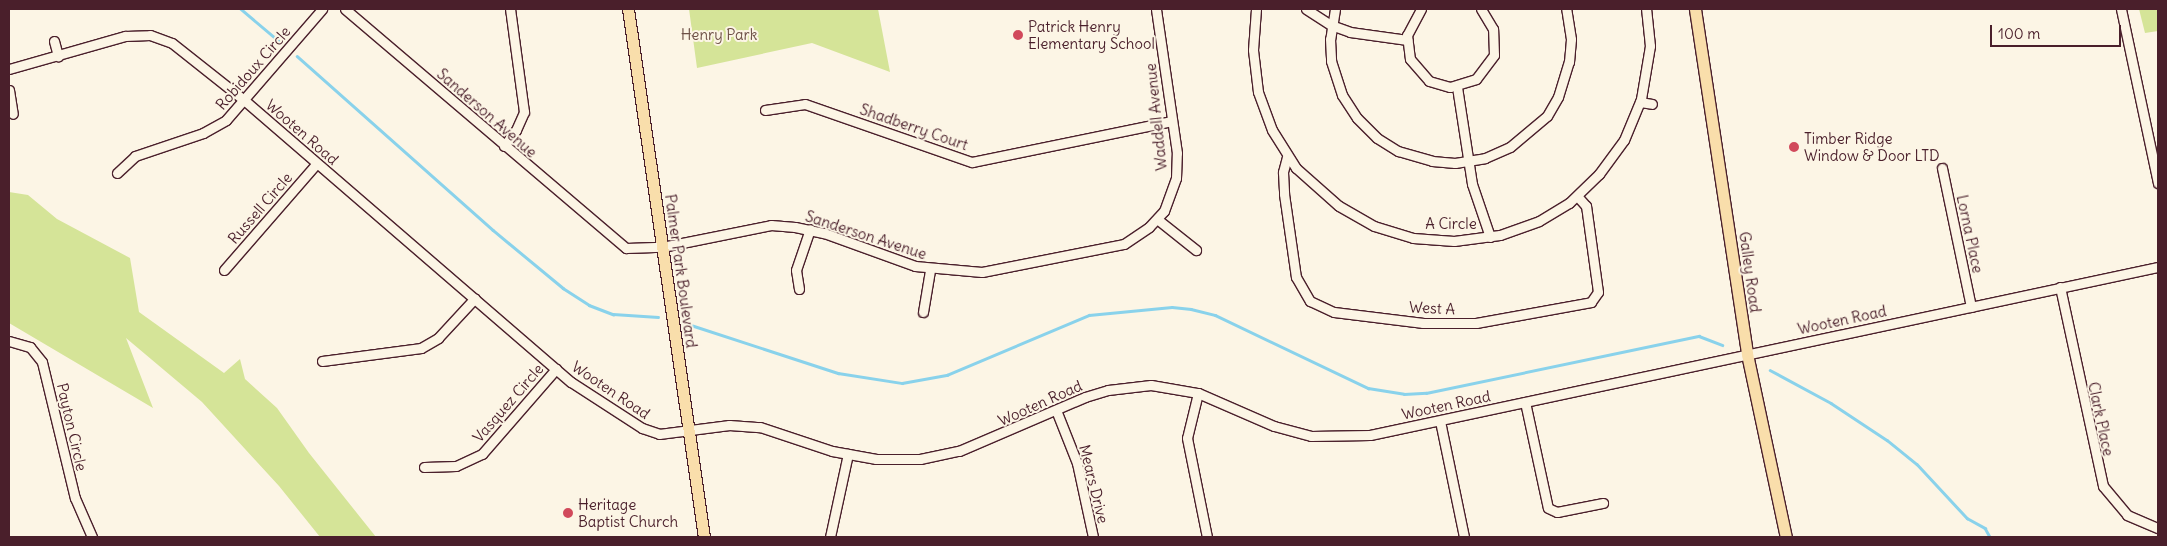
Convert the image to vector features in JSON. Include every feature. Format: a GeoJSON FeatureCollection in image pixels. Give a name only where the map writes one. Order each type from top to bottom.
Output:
{"type":"FeatureCollection","features":[{"type":"Feature","properties":{"kind":"main road","name":"Palmer Park Boulevard"},"geometry":{"type":"LineString","coordinates":[[628,9],[704,537]]}},
{"type":"Feature","properties":{"kind":"main road","name":"Galley Road"},"geometry":{"type":"LineString","coordinates":[[1695,9],[1746,354],[1786,537]]}},
{"type":"Feature","properties":{"kind":"street","name":"Robidoux Circle"},"geometry":{"type":"LineString","coordinates":[[117,174],[135,156],[219,125],[244,100],[322,9]]}},
{"type":"Feature","properties":{"kind":"street","name":"Sanderson Avenue"},"geometry":{"type":"LineString","coordinates":[[345,9],[620,245],[635,250],[662,247],[771,225],[810,229],[930,270],[998,271],[1099,251],[1132,239],[1157,219]]}},
{"type":"Feature","properties":{"kind":"street"},"geometry":{"type":"LineString","coordinates":[[504,146],[516,130],[524,112],[510,9]]}},
{"type":"Feature","properties":{"kind":"street","name":"Waddell Avenue"},"geometry":{"type":"LineString","coordinates":[[1156,9],[1172,121],[1176,178],[1169,202],[1157,219]]}},
{"type":"Feature","properties":{"kind":"street","name":"A Circle"},"geometry":{"type":"LineString","coordinates":[[1256,9],[1252,50],[1258,92],[1272,130],[1288,157],[1328,198],[1374,226],[1428,240],[1490,237],[1539,221],[1577,196],[1619,149],[1640,102],[1649,58],[1646,9]]}},
{"type":"Feature","properties":{"kind":"street"},"geometry":{"type":"LineString","coordinates":[[1306,9],[1331,25],[1370,36],[1407,40]]}},
{"type":"Feature","properties":{"kind":"street"},"geometry":{"type":"LineString","coordinates":[[1335,9],[1331,25],[1330,50],[1338,84],[1349,107],[1368,129],[1387,145],[1408,155],[1432,161],[1468,162],[1510,147],[1533,130],[1553,107],[1563,86],[1571,51],[1566,9]]}},
{"type":"Feature","properties":{"kind":"street"},"geometry":{"type":"LineString","coordinates":[[1421,9],[1410,24],[1407,40],[1410,59],[1424,77],[1438,85],[1457,87],[1483,73],[1494,55],[1495,34],[1485,10]]}},
{"type":"Feature","properties":{"kind":"street"},"geometry":{"type":"LineString","coordinates":[[2122,9],[2158,183]]}},
{"type":"Feature","properties":{"kind":"street","name":"Wooten Road"},"geometry":{"type":"LineString","coordinates":[[9,69],[125,36],[150,35],[185,50],[556,369],[593,398],[642,428],[659,434],[729,425],[760,427],[848,454],[898,460],[939,456],[977,445],[1084,397],[1128,386],[1151,385],[1198,393],[1274,426],[1311,436],[1370,435],[2158,267]]}},
{"type":"Feature","properties":{"kind":"street"},"geometry":{"type":"LineString","coordinates":[[54,42],[58,56]]}},
{"type":"Feature","properties":{"kind":"street"},"geometry":{"type":"LineString","coordinates":[[1457,87],[1468,162],[1478,206],[1490,237]]}},
{"type":"Feature","properties":{"kind":"street"},"geometry":{"type":"LineString","coordinates":[[9,90],[13,114]]}},
{"type":"Feature","properties":{"kind":"street"},"geometry":{"type":"LineString","coordinates":[[1640,102],[1652,104]]}},
{"type":"Feature","properties":{"kind":"street","name":"Shadberry Court"},"geometry":{"type":"LineString","coordinates":[[765,110],[805,104],[972,162],[1172,121]]}},
{"type":"Feature","properties":{"kind":"street","name":"West A"},"geometry":{"type":"LineString","coordinates":[[1288,157],[1283,172],[1284,194],[1296,277],[1310,301],[1334,312],[1422,323],[1476,323],[1591,302],[1598,292],[1586,206],[1577,196]]}},
{"type":"Feature","properties":{"kind":"street","name":"Russell Circle"},"geometry":{"type":"LineString","coordinates":[[224,270],[316,164]]}},
{"type":"Feature","properties":{"kind":"street","name":"Lorna Place"},"geometry":{"type":"LineString","coordinates":[[1942,168],[1971,307]]}},
{"type":"Feature","properties":{"kind":"street"},"geometry":{"type":"LineString","coordinates":[[1157,219],[1196,250]]}},
{"type":"Feature","properties":{"kind":"street"},"geometry":{"type":"LineString","coordinates":[[799,289],[796,270],[810,229]]}},
{"type":"Feature","properties":{"kind":"street"},"geometry":{"type":"LineString","coordinates":[[923,312],[930,270]]}},
{"type":"Feature","properties":{"kind":"street","name":"Clark Place"},"geometry":{"type":"LineString","coordinates":[[2060,287],[2103,486],[2127,515],[2158,528]]}},
{"type":"Feature","properties":{"kind":"street"},"geometry":{"type":"LineString","coordinates":[[322,361],[421,348],[438,338],[474,298]]}},
{"type":"Feature","properties":{"kind":"street","name":"Payton Circle"},"geometry":{"type":"LineString","coordinates":[[9,341],[30,347],[42,362],[75,498],[92,537]]}},
{"type":"Feature","properties":{"kind":"street","name":"Vasquez Circle"},"geometry":{"type":"LineString","coordinates":[[424,467],[456,466],[482,454],[556,369]]}},
{"type":"Feature","properties":{"kind":"street"},"geometry":{"type":"LineString","coordinates":[[1198,393],[1187,438],[1207,537]]}},
{"type":"Feature","properties":{"kind":"street"},"geometry":{"type":"LineString","coordinates":[[1525,402],[1548,508],[1557,512],[1603,503]]}},
{"type":"Feature","properties":{"kind":"street","name":"Mears Drive"},"geometry":{"type":"LineString","coordinates":[[1056,410],[1077,463],[1093,537]]}},
{"type":"Feature","properties":{"kind":"street"},"geometry":{"type":"LineString","coordinates":[[1440,421],[1464,537]]}},
{"type":"Feature","properties":{"kind":"street"},"geometry":{"type":"LineString","coordinates":[[830,537],[848,454]]}},
{"type":"Feature","properties":{"kind":"green space","name":"Henry Park"},"geometry":{"type":"Polygon","coordinates":[[[689,9],[878,9],[890,72],[812,43],[697,68],[689,9]]]}},
{"type":"Feature","properties":{"kind":"green space"},"geometry":{"type":"Polygon","coordinates":[[[2139,9],[2158,9],[2158,31],[2145,33],[2139,9]]]}},
{"type":"Feature","properties":{"kind":"green space"},"geometry":{"type":"Polygon","coordinates":[[[9,192],[28,195],[57,219],[130,258],[139,312],[224,373],[240,359],[245,379],[277,408],[309,453],[376,537],[320,537],[279,486],[202,402],[126,338],[153,408],[9,323],[9,192]]]}},
{"type":"Feature","properties":{"kind":"waterway"},"geometry":{"type":"LineString","coordinates":[[241,9],[280,42]]}},
{"type":"Feature","properties":{"kind":"waterway"},"geometry":{"type":"LineString","coordinates":[[297,56],[493,230],[563,288],[589,305],[613,314],[658,317]]}},
{"type":"Feature","properties":{"kind":"waterway"},"geometry":{"type":"LineString","coordinates":[[691,325],[838,373],[902,383],[947,375],[1089,315],[1172,307],[1191,309],[1215,315],[1368,388],[1404,394],[1426,393],[1699,336],[1722,345]]}},
{"type":"Feature","properties":{"kind":"waterway"},"geometry":{"type":"LineString","coordinates":[[1770,370],[1831,403],[1887,440],[1917,464],[1967,518],[1985,528],[1990,537]]}},
{"type":"Feature","properties":{"kind":"place","name":"Patrick Henry Elementary School"},"geometry":{"type":"Point","coordinates":[1018,35]}},
{"type":"Feature","properties":{"kind":"place","name":"Timber Ridge Window & Door LTD"},"geometry":{"type":"Point","coordinates":[1794,147]}},
{"type":"Feature","properties":{"kind":"place","name":"Heritage Baptist Church"},"geometry":{"type":"Point","coordinates":[568,513]}}]}
